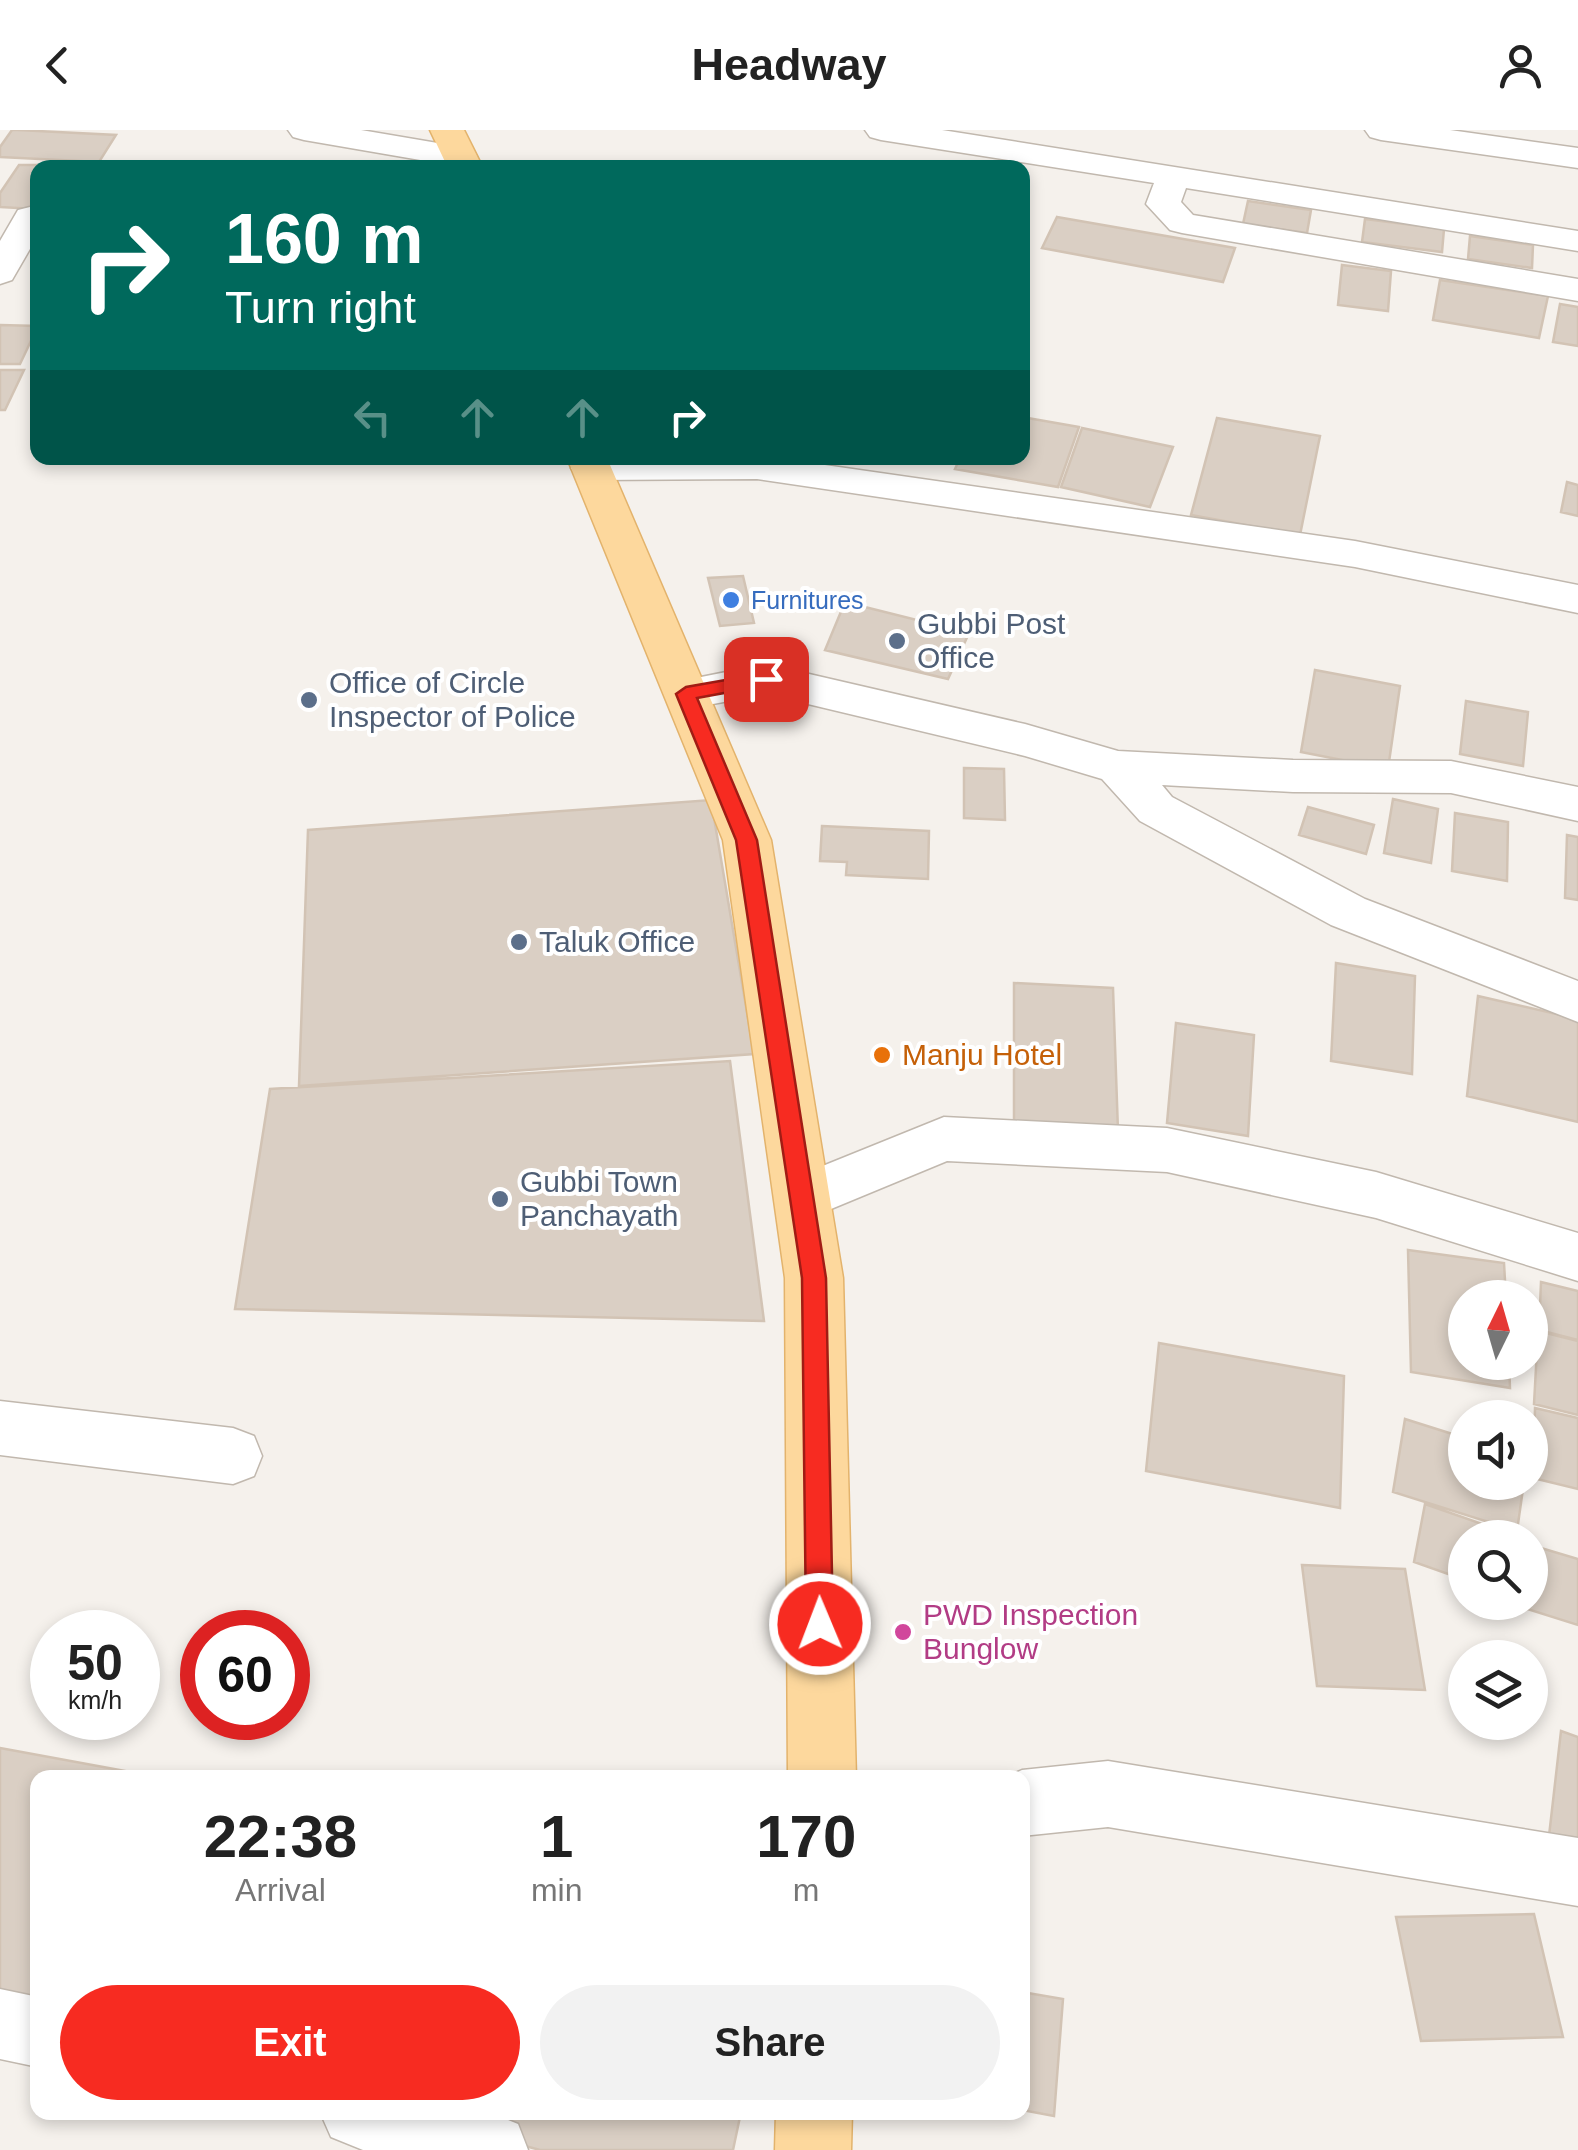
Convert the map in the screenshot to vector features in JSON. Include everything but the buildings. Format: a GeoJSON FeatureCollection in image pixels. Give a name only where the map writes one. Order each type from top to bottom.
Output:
{"type":"FeatureCollection","features":[{"type":"Feature","properties":{"kind":"main road"},"geometry":{"type":"LineString","coordinates":[[590,465],[746,840],[814,1278],[822,1770]]}},
{"type":"Feature","properties":{"kind":"main road"},"geometry":{"type":"LineString","coordinates":[[813,2150],[814,2120]]}},
{"type":"Feature","properties":{"kind":"street"},"geometry":{"type":"LineString","coordinates":[[304,130],[458,151]]}},
{"type":"Feature","properties":{"kind":"street"},"geometry":{"type":"LineString","coordinates":[[881,130],[1578,240]]}},
{"type":"Feature","properties":{"kind":"street"},"geometry":{"type":"LineString","coordinates":[[1382,130],[1578,158]]}},
{"type":"Feature","properties":{"kind":"street"},"geometry":{"type":"LineString","coordinates":[[1173,177],[1163,204],[1182,223],[1578,290]]}},
{"type":"Feature","properties":{"kind":"street"},"geometry":{"type":"LineString","coordinates":[[0,274],[30,217]]}},
{"type":"Feature","properties":{"kind":"street"},"geometry":{"type":"LineString","coordinates":[[673,465],[757,467],[1316,548],[1578,599]]}},
{"type":"Feature","properties":{"kind":"street"},"geometry":{"type":"LineString","coordinates":[[686,694],[766,679],[1025,740],[1118,767],[1293,776],[1451,776],[1578,804]]}},
{"type":"Feature","properties":{"kind":"street"},"geometry":{"type":"LineString","coordinates":[[1118,767],[1156,809],[1348,912],[1578,1002]]}},
{"type":"Feature","properties":{"kind":"street"},"geometry":{"type":"LineString","coordinates":[[802,1198],[944,1139],[1167,1150],[1376,1195],[1578,1257]]}},
{"type":"Feature","properties":{"kind":"street"},"geometry":{"type":"LineString","coordinates":[[0,1428],[233,1456]]}},
{"type":"Feature","properties":{"kind":"street"},"geometry":{"type":"LineString","coordinates":[[1030,1802],[1108,1794],[1578,1872]]}},
{"type":"Feature","properties":{"kind":"street"},"geometry":{"type":"LineString","coordinates":[[0,2024],[30,2030]]}},
{"type":"Feature","properties":{"kind":"street"},"geometry":{"type":"LineString","coordinates":[[385,2120],[492,2150]]}},
{"type":"Feature","properties":{"kind":"place","name":"Furnitures"},"geometry":{"type":"Point","coordinates":[731,600]}},
{"type":"Feature","properties":{"kind":"place","name":"Gubbi Post Office"},"geometry":{"type":"Point","coordinates":[897,641]}},
{"type":"Feature","properties":{"kind":"place","name":"Office of Circle Inspector of Police"},"geometry":{"type":"Point","coordinates":[309,700]}},
{"type":"Feature","properties":{"kind":"place","name":"Taluk Office"},"geometry":{"type":"Point","coordinates":[519,942]}},
{"type":"Feature","properties":{"kind":"place","name":"Manju Hotel"},"geometry":{"type":"Point","coordinates":[882,1055]}},
{"type":"Feature","properties":{"kind":"place","name":"Gubbi Town Panchayath"},"geometry":{"type":"Point","coordinates":[500,1199]}},
{"type":"Feature","properties":{"kind":"place","name":"PWD Inspection Bunglow"},"geometry":{"type":"Point","coordinates":[903,1632]}},
{"type":"Feature","properties":{"kind":"route"},"geometry":{"type":"LineString","coordinates":[[766,679],[686,694],[746,840],[814,1278],[820,1624]]}}]}
